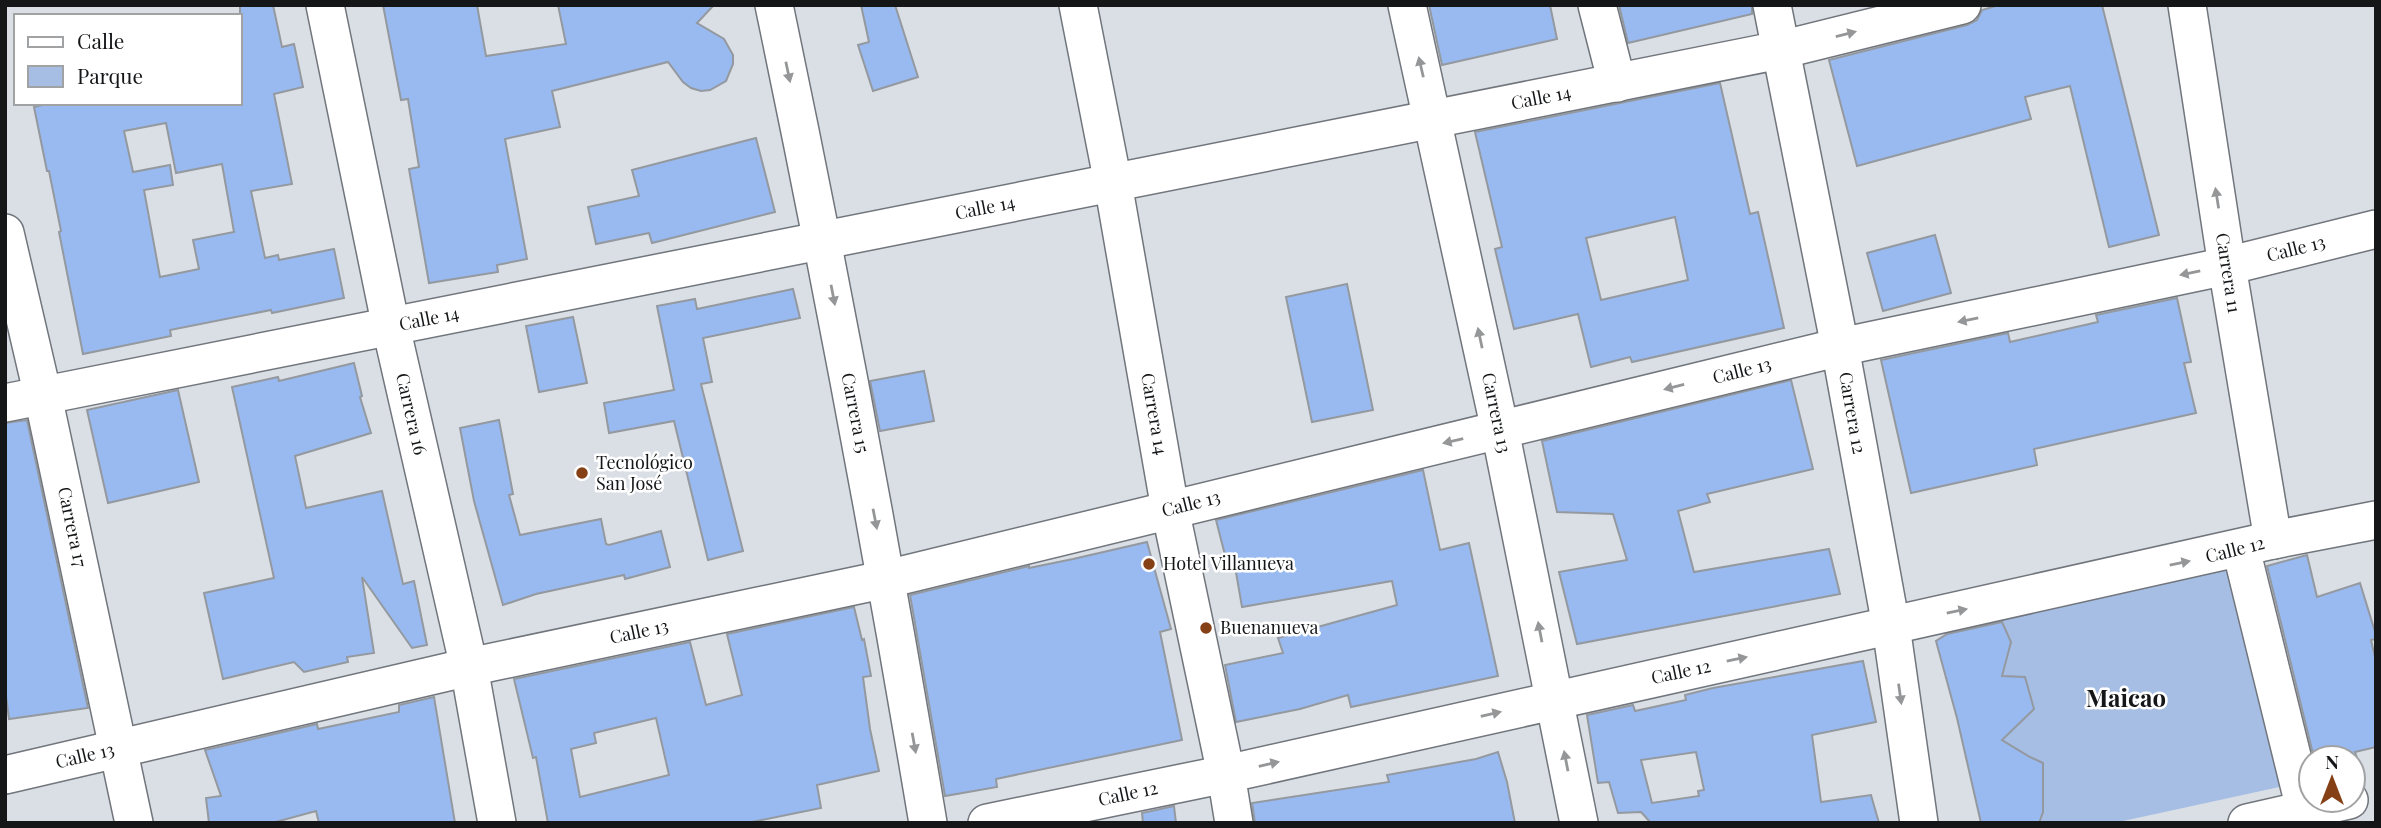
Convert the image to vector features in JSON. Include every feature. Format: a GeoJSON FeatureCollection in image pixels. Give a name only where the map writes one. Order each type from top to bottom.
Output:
{"type":"FeatureCollection","features":[{"type":"Feature","properties":{"kind":"street","name":"Carrera 16"},"geometry":{"type":"LineString","coordinates":[[325,5],[391,327],[470,667],[497,823]]}},
{"type":"Feature","properties":{"kind":"street","name":"Carrera 15"},"geometry":{"type":"LineString","coordinates":[[774,5],[823,240],[887,579],[928,823]]}},
{"type":"Feature","properties":{"kind":"street","name":"Carrera 14"},"geometry":{"type":"LineString","coordinates":[[1078,5],[1113,183],[1170,509],[1234,823]]}},
{"type":"Feature","properties":{"kind":"street","name":"Carrera 13"},"geometry":{"type":"LineString","coordinates":[[1407,5],[1500,430],[1579,823]]}},
{"type":"Feature","properties":{"kind":"street"},"geometry":{"type":"LineString","coordinates":[[1597,5],[1617,83]]}},
{"type":"Feature","properties":{"kind":"street","name":"Carrera 12"},"geometry":{"type":"LineString","coordinates":[[1772,5],[1840,347],[1891,626],[1919,823]]}},
{"type":"Feature","properties":{"kind":"street","name":"Calle 14"},"geometry":{"type":"LineString","coordinates":[[5,403],[1780,50],[1962,5]]}},
{"type":"Feature","properties":{"kind":"street","name":"Carrera 11"},"geometry":{"type":"LineString","coordinates":[[2187,5],[2227,265],[2257,545],[2297,765]]}},
{"type":"Feature","properties":{"kind":"street","name":"Calle 13"},"geometry":{"type":"LineString","coordinates":[[5,775],[470,667],[887,579],[1840,347],[2227,265],[2376,229]]}},
{"type":"Feature","properties":{"kind":"street","name":"Carrera 17"},"geometry":{"type":"LineString","coordinates":[[5,233],[43,396],[134,823]]}},
{"type":"Feature","properties":{"kind":"street","name":"Calle 12"},"geometry":{"type":"LineString","coordinates":[[987,823],[1226,774],[1554,699],[2376,520]]}},
{"type":"Feature","properties":{"kind":"street"},"geometry":{"type":"LineString","coordinates":[[2247,823],[2297,811]]}},
{"type":"Feature","properties":{"kind":"green space"},"geometry":{"type":"Polygon","coordinates":[[[2234,560],[2284,786],[2114,823],[2020,823],[1975,616],[2234,560]]]}},
{"type":"Feature","properties":{"kind":"building"},"geometry":{"type":"Polygon","coordinates":[[[240,5],[273,5],[282,47],[294,44],[303,87],[274,94],[292,184],[251,191],[265,258],[278,255],[279,260],[334,249],[344,298],[170,330],[171,336],[83,354],[59,232],[61,231],[34,107],[242,105],[240,5]],[[166,123],[124,131],[133,172],[170,165],[173,185],[144,190],[160,277],[199,269],[193,240],[234,232],[222,164],[176,173],[166,123]]]}},
{"type":"Feature","properties":{"kind":"building"},"geometry":{"type":"Polygon","coordinates":[[[383,5],[477,5],[486,56],[566,44],[558,5],[714,5],[697,23],[724,39],[733,55],[733,64],[726,81],[710,90],[691,88],[668,62],[552,91],[560,127],[505,139],[527,259],[497,265],[498,272],[429,283],[409,169],[419,167],[408,99],[401,100],[383,5]]]}},
{"type":"Feature","properties":{"kind":"building"},"geometry":{"type":"Polygon","coordinates":[[[861,5],[895,5],[918,77],[873,91],[858,45],[869,42],[861,5]]]}},
{"type":"Feature","properties":{"kind":"building"},"geometry":{"type":"Polygon","coordinates":[[[1429,5],[1550,5],[1557,39],[1442,65],[1429,5]]]}},
{"type":"Feature","properties":{"kind":"building"},"geometry":{"type":"Polygon","coordinates":[[[1619,5],[1752,5],[1752,14],[1628,43],[1619,5]]]}},
{"type":"Feature","properties":{"kind":"building"},"geometry":{"type":"Polygon","coordinates":[[[1999,5],[2102,5],[2159,235],[2109,247],[2070,86],[2025,97],[2031,119],[1857,166],[1829,60],[1967,25],[1977,20],[1982,10],[1999,5]]]}},
{"type":"Feature","properties":{"kind":"building"},"geometry":{"type":"Polygon","coordinates":[[[1720,83],[1750,214],[1758,212],[1784,328],[1632,362],[1630,357],[1591,367],[1578,314],[1514,329],[1495,249],[1502,247],[1475,132],[1720,83]],[[1675,217],[1586,238],[1601,300],[1688,280],[1675,217]]]}},
{"type":"Feature","properties":{"kind":"building"},"geometry":{"type":"Polygon","coordinates":[[[756,138],[775,212],[652,243],[649,233],[596,244],[588,207],[639,196],[632,170],[756,138]]]}},
{"type":"Feature","properties":{"kind":"building"},"geometry":{"type":"Polygon","coordinates":[[[1935,235],[1951,293],[1883,311],[1867,253],[1935,235]]]}},
{"type":"Feature","properties":{"kind":"building"},"geometry":{"type":"Polygon","coordinates":[[[1347,284],[1373,410],[1312,422],[1286,297],[1347,284]]]}},
{"type":"Feature","properties":{"kind":"building"},"geometry":{"type":"Polygon","coordinates":[[[793,289],[800,318],[703,338],[712,382],[701,384],[743,551],[708,560],[674,421],[609,433],[604,403],[674,390],[657,306],[695,299],[697,309],[793,289]]]}},
{"type":"Feature","properties":{"kind":"building"},"geometry":{"type":"Polygon","coordinates":[[[2177,298],[2191,362],[2184,363],[2196,413],[2034,449],[2037,465],[1911,493],[1881,360],[2008,333],[2010,342],[2098,322],[2096,315],[2177,298]]]}},
{"type":"Feature","properties":{"kind":"building"},"geometry":{"type":"Polygon","coordinates":[[[573,317],[587,383],[539,392],[526,326],[573,317]]]}},
{"type":"Feature","properties":{"kind":"building"},"geometry":{"type":"Polygon","coordinates":[[[354,363],[362,396],[360,397],[371,433],[295,456],[306,508],[382,491],[403,584],[414,581],[427,645],[412,648],[362,577],[374,653],[347,657],[348,662],[304,672],[294,662],[223,679],[204,593],[274,578],[232,387],[278,377],[279,381],[354,363]]]}},
{"type":"Feature","properties":{"kind":"building"},"geometry":{"type":"Polygon","coordinates":[[[924,371],[934,421],[880,431],[870,381],[924,371]]]}},
{"type":"Feature","properties":{"kind":"building"},"geometry":{"type":"Polygon","coordinates":[[[1791,380],[1813,469],[1707,494],[1710,502],[1678,511],[1694,572],[1829,549],[1840,594],[1577,644],[1559,572],[1627,560],[1613,514],[1557,512],[1542,441],[1791,380]]]}},
{"type":"Feature","properties":{"kind":"building"},"geometry":{"type":"Polygon","coordinates":[[[178,390],[199,482],[108,503],[87,410],[178,390]]]}},
{"type":"Feature","properties":{"kind":"building"},"geometry":{"type":"Polygon","coordinates":[[[27,420],[88,708],[9,719],[5,689],[5,423],[27,420]]]}},
{"type":"Feature","properties":{"kind":"building"},"geometry":{"type":"Polygon","coordinates":[[[499,420],[513,494],[509,495],[520,535],[601,519],[606,544],[609,545],[661,531],[670,567],[625,579],[624,575],[536,594],[503,605],[474,501],[460,428],[499,420]]]}},
{"type":"Feature","properties":{"kind":"building"},"geometry":{"type":"Polygon","coordinates":[[[1423,470],[1440,550],[1469,543],[1498,676],[1351,707],[1348,695],[1300,709],[1236,722],[1225,665],[1283,653],[1278,638],[1397,605],[1392,581],[1242,607],[1233,555],[1225,555],[1216,520],[1423,470]]]}},
{"type":"Feature","properties":{"kind":"building"},"geometry":{"type":"Polygon","coordinates":[[[1147,542],[1171,629],[1160,632],[1182,740],[996,779],[997,787],[945,796],[910,595],[1029,566],[1147,542]]]}},
{"type":"Feature","properties":{"kind":"building"},"geometry":{"type":"Polygon","coordinates":[[[2307,555],[2317,597],[2360,583],[2376,635],[2376,639],[2371,640],[2376,661],[2376,747],[2367,749],[2367,744],[2311,744],[2267,566],[2307,555]]]}},
{"type":"Feature","properties":{"kind":"building"},"geometry":{"type":"Polygon","coordinates":[[[854,607],[871,676],[863,677],[879,771],[817,785],[821,808],[747,823],[548,823],[536,757],[533,758],[514,679],[690,642],[706,705],[742,695],[727,634],[854,607]],[[656,718],[594,733],[596,743],[571,749],[580,797],[669,775],[656,718]]]}},
{"type":"Feature","properties":{"kind":"building"},"geometry":{"type":"Polygon","coordinates":[[[2002,622],[2011,642],[2002,676],[2025,677],[2034,709],[2002,740],[2043,763],[2043,812],[2039,823],[1981,823],[1936,641],[1947,634],[2002,622]]]}},
{"type":"Feature","properties":{"kind":"building"},"geometry":{"type":"Polygon","coordinates":[[[1863,661],[1876,722],[1812,735],[1821,802],[1871,795],[1879,823],[1651,823],[1641,812],[1618,813],[1609,782],[1598,783],[1587,715],[1633,705],[1635,711],[1686,700],[1685,695],[1863,661]],[[1696,752],[1641,760],[1652,803],[1699,796],[1698,791],[1704,790],[1696,752]]]}},
{"type":"Feature","properties":{"kind":"building"},"geometry":{"type":"Polygon","coordinates":[[[434,697],[455,823],[319,823],[316,811],[272,823],[209,823],[206,798],[221,796],[205,750],[317,724],[318,729],[399,712],[399,705],[434,697]]]}},
{"type":"Feature","properties":{"kind":"building"},"geometry":{"type":"Polygon","coordinates":[[[1498,752],[1515,823],[1255,823],[1252,803],[1389,782],[1387,775],[1476,759],[1498,752]]]}},
{"type":"Feature","properties":{"kind":"building"},"geometry":{"type":"Polygon","coordinates":[[[1174,806],[1176,823],[1143,823],[1142,813],[1174,806]]]}},
{"type":"Feature","properties":{"kind":"place","name":"Tecnológico San José"},"geometry":{"type":"Point","coordinates":[582,473]}},
{"type":"Feature","properties":{"kind":"place","name":"Hotel Villanueva"},"geometry":{"type":"Point","coordinates":[1149,564]}},
{"type":"Feature","properties":{"kind":"place","name":"Buenanueva"},"geometry":{"type":"Point","coordinates":[1206,628]}},
{"type":"Feature","properties":{"kind":"district","name":"Maicao"},"geometry":{"type":"Point","coordinates":[2126,699]}}]}
